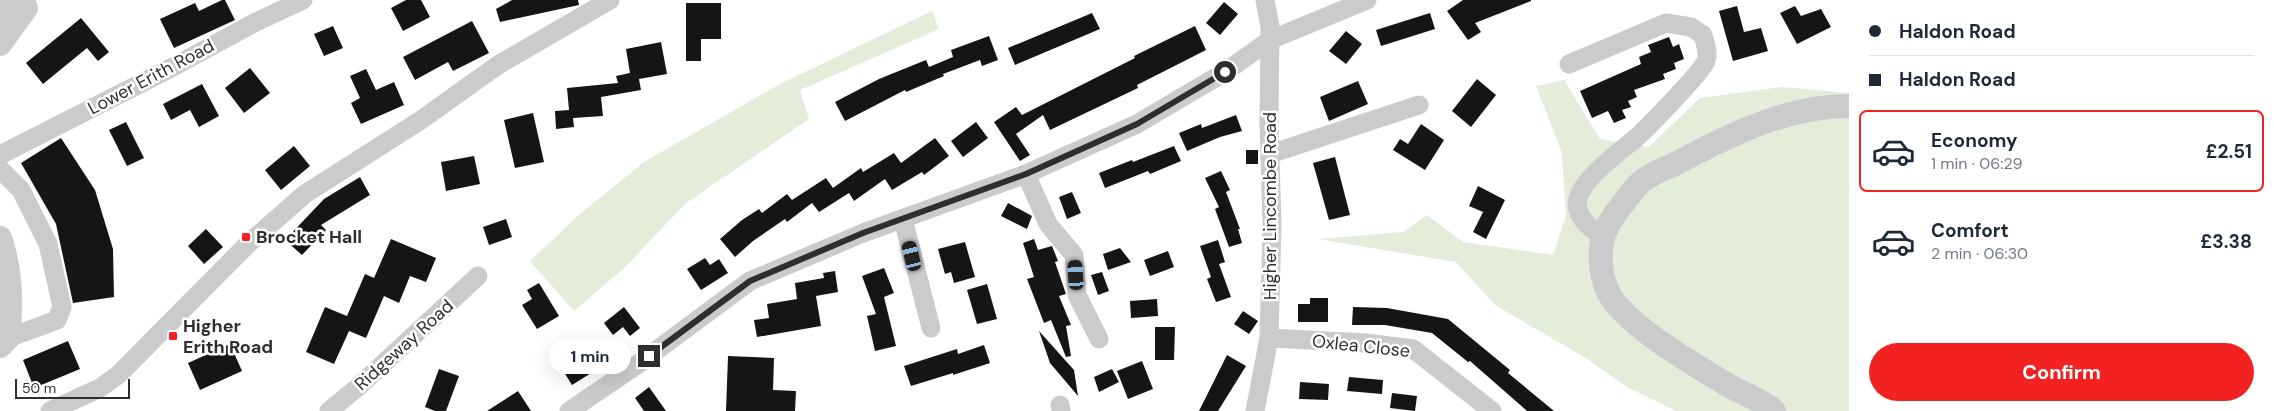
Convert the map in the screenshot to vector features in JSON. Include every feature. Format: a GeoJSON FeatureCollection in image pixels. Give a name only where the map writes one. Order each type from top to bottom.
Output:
{"type":"FeatureCollection","features":[{"type":"Feature","properties":{"kind":"street","name":"Lower Erith Road"},"geometry":{"type":"LineString","coordinates":[[0,155],[171,68],[254,23],[303,0]]}},
{"type":"Feature","properties":{"kind":"street"},"geometry":{"type":"LineString","coordinates":[[50,411],[100,388],[118,375],[248,243],[305,194],[421,120],[498,64],[610,0]]}},
{"type":"Feature","properties":{"kind":"street","name":"Higher Lincombe Road"},"geometry":{"type":"LineString","coordinates":[[1255,411],[1269,338],[1272,225],[1270,27],[1265,0]]}},
{"type":"Feature","properties":{"kind":"street"},"geometry":{"type":"LineString","coordinates":[[574,409],[750,281],[820,250],[1026,174],[1137,124],[1225,72],[1270,40],[1367,0]]}},
{"type":"Feature","properties":{"kind":"street"},"geometry":{"type":"LineString","coordinates":[[0,14],[24,2]]}},
{"type":"Feature","properties":{"kind":"street"},"geometry":{"type":"LineString","coordinates":[[0,44],[24,2]]}},
{"type":"Feature","properties":{"kind":"street"},"geometry":{"type":"LineString","coordinates":[[1570,64],[1666,23],[1691,27],[1703,35],[1707,49],[1706,61],[1694,76],[1637,136],[1598,169],[1578,195],[1577,209],[1584,222],[1603,237]]}},
{"type":"Feature","properties":{"kind":"street"},"geometry":{"type":"LineString","coordinates":[[1270,154],[1419,105]]}},
{"type":"Feature","properties":{"kind":"street"},"geometry":{"type":"LineString","coordinates":[[1774,411],[1671,350],[1625,314],[1610,296],[1605,285],[1601,266],[1603,237],[1613,218],[1642,181],[1759,123],[1825,106],[1849,106]]}},
{"type":"Feature","properties":{"kind":"street"},"geometry":{"type":"LineString","coordinates":[[0,169],[21,190],[48,244],[62,307],[57,320],[4,342]]}},
{"type":"Feature","properties":{"kind":"street"},"geometry":{"type":"LineString","coordinates":[[1026,174],[1048,224],[1074,255],[1077,294],[1099,339]]}},
{"type":"Feature","properties":{"kind":"street"},"geometry":{"type":"LineString","coordinates":[[903,219],[931,328]]}},
{"type":"Feature","properties":{"kind":"street"},"geometry":{"type":"LineString","coordinates":[[0,238],[7,258],[11,312],[4,342]]}},
{"type":"Feature","properties":{"kind":"street","name":"Ridgeway Road"},"geometry":{"type":"LineString","coordinates":[[329,411],[358,387],[478,276]]}},
{"type":"Feature","properties":{"kind":"street","name":"Oxlea Close"},"geometry":{"type":"LineString","coordinates":[[1269,338],[1366,343],[1413,349],[1492,411]]}},
{"type":"Feature","properties":{"kind":"green space"},"geometry":{"type":"Polygon","coordinates":[[[932,11],[939,29],[800,90],[809,119],[686,203],[624,268],[574,311],[530,261],[581,213],[644,162],[780,84],[932,11]]]}},
{"type":"Feature","properties":{"kind":"green space"},"geometry":{"type":"Polygon","coordinates":[[[1564,80],[1600,139],[1649,147],[1700,98],[1782,87],[1849,93],[1849,411],[1676,411],[1627,387],[1584,357],[1495,305],[1456,262],[1318,239],[1403,232],[1427,215],[1463,242],[1553,255],[1566,216],[1562,153],[1536,86],[1564,80]]]}},
{"type":"Feature","properties":{"kind":"building"},"geometry":{"type":"Polygon","coordinates":[[[225,0],[235,20],[174,48],[160,19],[195,3],[199,11],[225,0]]]}},
{"type":"Feature","properties":{"kind":"building"},"geometry":{"type":"Polygon","coordinates":[[[406,0],[421,0],[430,17],[403,31],[391,8],[406,0]]]}},
{"type":"Feature","properties":{"kind":"building"},"geometry":{"type":"Polygon","coordinates":[[[512,0],[578,0],[579,5],[500,22],[496,9],[512,0]]]}},
{"type":"Feature","properties":{"kind":"building"},"geometry":{"type":"Polygon","coordinates":[[[1463,0],[1531,1],[1475,23],[1481,32],[1468,40],[1447,11],[1463,0]]]}},
{"type":"Feature","properties":{"kind":"building"},"geometry":{"type":"Polygon","coordinates":[[[1224,2],[1238,14],[1220,35],[1206,23],[1224,2]]]}},
{"type":"Feature","properties":{"kind":"building"},"geometry":{"type":"Polygon","coordinates":[[[686,3],[721,3],[721,39],[701,39],[701,61],[686,61],[686,3]]]}},
{"type":"Feature","properties":{"kind":"building"},"geometry":{"type":"Polygon","coordinates":[[[1737,6],[1744,32],[1761,28],[1768,51],[1733,61],[1719,11],[1737,6]]]}},
{"type":"Feature","properties":{"kind":"building"},"geometry":{"type":"Polygon","coordinates":[[[1795,6],[1801,16],[1821,9],[1831,27],[1797,44],[1780,13],[1795,6]]]}},
{"type":"Feature","properties":{"kind":"building"},"geometry":{"type":"Polygon","coordinates":[[[1092,13],[1100,29],[1015,65],[1008,48],[1092,13]]]}},
{"type":"Feature","properties":{"kind":"building"},"geometry":{"type":"Polygon","coordinates":[[[1430,13],[1435,29],[1381,46],[1376,30],[1430,13]]]}},
{"type":"Feature","properties":{"kind":"building"},"geometry":{"type":"Polygon","coordinates":[[[81,18],[109,52],[98,61],[87,48],[43,84],[26,63],[81,18]]]}},
{"type":"Feature","properties":{"kind":"building"},"geometry":{"type":"Polygon","coordinates":[[[472,21],[489,53],[453,71],[448,62],[415,80],[403,57],[472,21]]]}},
{"type":"Feature","properties":{"kind":"building"},"geometry":{"type":"Polygon","coordinates":[[[333,26],[343,48],[324,56],[314,34],[333,26]]]}},
{"type":"Feature","properties":{"kind":"building"},"geometry":{"type":"Polygon","coordinates":[[[1195,26],[1206,50],[1137,85],[1138,88],[1050,130],[1043,115],[1016,134],[1030,155],[1020,161],[994,122],[1016,107],[1022,115],[1195,26]]]}},
{"type":"Feature","properties":{"kind":"building"},"geometry":{"type":"Polygon","coordinates":[[[1346,31],[1362,44],[1346,64],[1329,51],[1346,31]]]}},
{"type":"Feature","properties":{"kind":"building"},"geometry":{"type":"Polygon","coordinates":[[[989,36],[998,60],[982,66],[980,60],[943,74],[944,76],[906,92],[905,90],[845,121],[835,102],[879,79],[926,60],[929,67],[953,57],[951,50],[989,36]]]}},
{"type":"Feature","properties":{"kind":"building"},"geometry":{"type":"Polygon","coordinates":[[[1669,37],[1673,47],[1679,44],[1684,59],[1674,63],[1676,69],[1663,74],[1665,79],[1634,90],[1637,97],[1628,101],[1631,107],[1622,110],[1626,118],[1614,123],[1608,111],[1592,118],[1580,91],[1641,64],[1639,57],[1651,52],[1648,45],[1669,37]]]}},
{"type":"Feature","properties":{"kind":"building"},"geometry":{"type":"Polygon","coordinates":[[[661,42],[667,74],[639,79],[641,90],[601,97],[603,116],[573,118],[574,127],[556,129],[555,111],[569,110],[567,88],[618,83],[616,76],[630,73],[626,49],[661,42]]]}},
{"type":"Feature","properties":{"kind":"building"},"geometry":{"type":"Polygon","coordinates":[[[250,68],[270,93],[244,113],[225,88],[250,68]]]}},
{"type":"Feature","properties":{"kind":"building"},"geometry":{"type":"Polygon","coordinates":[[[366,69],[376,90],[394,82],[404,105],[361,124],[351,103],[360,98],[350,76],[366,69]]]}},
{"type":"Feature","properties":{"kind":"building"},"geometry":{"type":"Polygon","coordinates":[[[1477,79],[1496,95],[1471,127],[1452,111],[1477,79]]]}},
{"type":"Feature","properties":{"kind":"building"},"geometry":{"type":"Polygon","coordinates":[[[1358,81],[1368,104],[1329,121],[1320,97],[1358,81]]]}},
{"type":"Feature","properties":{"kind":"building"},"geometry":{"type":"Polygon","coordinates":[[[202,84],[219,116],[199,127],[190,110],[171,120],[163,104],[202,84]]]}},
{"type":"Feature","properties":{"kind":"building"},"geometry":{"type":"Polygon","coordinates":[[[533,113],[544,162],[515,168],[504,120],[533,113]]]}},
{"type":"Feature","properties":{"kind":"building"},"geometry":{"type":"Polygon","coordinates":[[[1236,115],[1242,131],[1220,137],[1187,151],[1179,133],[1201,124],[1202,128],[1236,115]]]}},
{"type":"Feature","properties":{"kind":"building"},"geometry":{"type":"Polygon","coordinates":[[[126,122],[144,158],[127,166],[109,130],[126,122]]]}},
{"type":"Feature","properties":{"kind":"building"},"geometry":{"type":"Polygon","coordinates":[[[976,122],[988,138],[963,157],[951,141],[976,122]]]}},
{"type":"Feature","properties":{"kind":"building"},"geometry":{"type":"Polygon","coordinates":[[[1421,124],[1444,140],[1425,170],[1393,150],[1400,139],[1408,144],[1421,124]]]}},
{"type":"Feature","properties":{"kind":"building"},"geometry":{"type":"Polygon","coordinates":[[[61,138],[95,190],[113,249],[114,297],[73,303],[56,224],[21,163],[61,138]]]}},
{"type":"Feature","properties":{"kind":"building"},"geometry":{"type":"Polygon","coordinates":[[[935,138],[949,156],[924,175],[922,172],[892,190],[885,179],[854,201],[849,193],[819,212],[812,203],[787,222],[785,219],[753,241],[735,257],[720,239],[742,220],[759,209],[762,213],[787,194],[792,200],[826,178],[833,188],[861,168],[863,172],[894,153],[901,163],[935,138]]]}},
{"type":"Feature","properties":{"kind":"building"},"geometry":{"type":"Polygon","coordinates":[[[294,146],[310,166],[281,190],[265,170],[294,146]]]}},
{"type":"Feature","properties":{"kind":"building"},"geometry":{"type":"Polygon","coordinates":[[[1174,146],[1181,161],[1150,174],[1148,171],[1105,188],[1099,173],[1174,146]]]}},
{"type":"Feature","properties":{"kind":"building"},"geometry":{"type":"Polygon","coordinates":[[[1246,150],[1258,150],[1258,164],[1246,164],[1246,150]]]}},
{"type":"Feature","properties":{"kind":"building"},"geometry":{"type":"Polygon","coordinates":[[[474,156],[480,184],[446,191],[441,162],[474,156]]]}},
{"type":"Feature","properties":{"kind":"building"},"geometry":{"type":"Polygon","coordinates":[[[1335,157],[1350,215],[1329,220],[1313,163],[1335,157]]]}},
{"type":"Feature","properties":{"kind":"building"},"geometry":{"type":"Polygon","coordinates":[[[1221,171],[1230,190],[1226,192],[1240,229],[1238,229],[1242,243],[1229,247],[1215,209],[1219,207],[1205,178],[1221,171]]]}},
{"type":"Feature","properties":{"kind":"building"},"geometry":{"type":"Polygon","coordinates":[[[360,177],[370,195],[321,225],[326,230],[302,255],[285,240],[324,199],[360,177]]]}},
{"type":"Feature","properties":{"kind":"building"},"geometry":{"type":"Polygon","coordinates":[[[1478,186],[1505,200],[1486,239],[1473,232],[1483,212],[1469,206],[1478,186]]]}},
{"type":"Feature","properties":{"kind":"building"},"geometry":{"type":"Polygon","coordinates":[[[1072,192],[1081,213],[1067,219],[1059,197],[1072,192]]]}},
{"type":"Feature","properties":{"kind":"building"},"geometry":{"type":"Polygon","coordinates":[[[1008,203],[1032,216],[1027,229],[1001,216],[1008,203]]]}},
{"type":"Feature","properties":{"kind":"building"},"geometry":{"type":"Polygon","coordinates":[[[506,219],[512,237],[489,245],[483,227],[506,219]]]}},
{"type":"Feature","properties":{"kind":"building"},"geometry":{"type":"Polygon","coordinates":[[[206,229],[223,247],[204,264],[188,246],[206,229]]]}},
{"type":"Feature","properties":{"kind":"building"},"geometry":{"type":"Polygon","coordinates":[[[391,239],[436,258],[426,282],[410,276],[399,303],[384,296],[366,338],[349,331],[334,364],[306,352],[325,307],[347,316],[365,274],[374,278],[391,239]]]}},
{"type":"Feature","properties":{"kind":"building"},"geometry":{"type":"Polygon","coordinates":[[[1034,239],[1038,250],[1052,246],[1058,261],[1055,262],[1066,294],[1059,296],[1071,325],[1066,326],[1071,356],[1066,357],[1051,320],[1044,323],[1027,279],[1034,277],[1023,243],[1034,239]]]}},
{"type":"Feature","properties":{"kind":"building"},"geometry":{"type":"Polygon","coordinates":[[[1218,240],[1225,262],[1219,264],[1231,297],[1216,302],[1207,279],[1211,277],[1200,246],[1218,240]]]}},
{"type":"Feature","properties":{"kind":"building"},"geometry":{"type":"Polygon","coordinates":[[[965,242],[975,277],[954,283],[951,272],[945,274],[938,249],[965,242]]]}},
{"type":"Feature","properties":{"kind":"building"},"geometry":{"type":"Polygon","coordinates":[[[1120,248],[1131,262],[1108,270],[1103,254],[1120,248]]]}},
{"type":"Feature","properties":{"kind":"building"},"geometry":{"type":"Polygon","coordinates":[[[1168,251],[1174,267],[1150,276],[1144,260],[1168,251]]]}},
{"type":"Feature","properties":{"kind":"building"},"geometry":{"type":"Polygon","coordinates":[[[705,258],[710,265],[719,259],[728,273],[701,290],[687,269],[705,258]]]}},
{"type":"Feature","properties":{"kind":"building"},"geometry":{"type":"Polygon","coordinates":[[[884,268],[894,293],[884,297],[896,346],[875,351],[867,316],[876,314],[862,276],[884,268]]]}},
{"type":"Feature","properties":{"kind":"building"},"geometry":{"type":"Polygon","coordinates":[[[835,271],[838,292],[816,296],[821,326],[757,337],[754,320],[769,318],[767,304],[797,299],[795,283],[824,278],[823,273],[835,271]]]}},
{"type":"Feature","properties":{"kind":"building"},"geometry":{"type":"Polygon","coordinates":[[[1102,272],[1109,291],[1098,295],[1091,275],[1102,272]]]}},
{"type":"Feature","properties":{"kind":"building"},"geometry":{"type":"Polygon","coordinates":[[[539,283],[559,316],[537,329],[522,305],[532,299],[527,290],[539,283]]]}},
{"type":"Feature","properties":{"kind":"building"},"geometry":{"type":"Polygon","coordinates":[[[987,284],[997,319],[977,324],[967,290],[987,284]]]}},
{"type":"Feature","properties":{"kind":"building"},"geometry":{"type":"Polygon","coordinates":[[[1310,298],[1328,298],[1328,322],[1298,322],[1298,304],[1310,304],[1310,298]]]}},
{"type":"Feature","properties":{"kind":"building"},"geometry":{"type":"Polygon","coordinates":[[[1157,299],[1158,316],[1131,318],[1130,301],[1157,299]]]}},
{"type":"Feature","properties":{"kind":"building"},"geometry":{"type":"Polygon","coordinates":[[[624,307],[640,328],[630,336],[623,327],[613,335],[604,323],[624,307]]]}},
{"type":"Feature","properties":{"kind":"building"},"geometry":{"type":"Polygon","coordinates":[[[1353,307],[1387,308],[1448,319],[1510,370],[1508,373],[1554,411],[1527,411],[1470,361],[1468,362],[1432,333],[1385,325],[1352,325],[1353,307]]]}},
{"type":"Feature","properties":{"kind":"building"},"geometry":{"type":"Polygon","coordinates":[[[1243,311],[1258,321],[1249,334],[1234,324],[1243,311]]]}},
{"type":"Feature","properties":{"kind":"building"},"geometry":{"type":"Polygon","coordinates":[[[1155,327],[1175,327],[1174,360],[1155,360],[1155,327]]]}},
{"type":"Feature","properties":{"kind":"building"},"geometry":{"type":"Polygon","coordinates":[[[1039,331],[1074,370],[1078,396],[1050,363],[1039,331]]]}},
{"type":"Feature","properties":{"kind":"building"},"geometry":{"type":"Polygon","coordinates":[[[68,341],[80,369],[34,388],[23,360],[68,341]]]}},
{"type":"Feature","properties":{"kind":"building"},"geometry":{"type":"Polygon","coordinates":[[[230,344],[242,371],[200,390],[188,363],[230,344]]]}},
{"type":"Feature","properties":{"kind":"building"},"geometry":{"type":"Polygon","coordinates":[[[600,344],[612,360],[572,385],[562,369],[600,344]]]}},
{"type":"Feature","properties":{"kind":"building"},"geometry":{"type":"Polygon","coordinates":[[[984,345],[990,363],[911,386],[904,366],[957,349],[958,354],[984,345]]]}},
{"type":"Feature","properties":{"kind":"building"},"geometry":{"type":"Polygon","coordinates":[[[1227,355],[1246,366],[1218,411],[1199,411],[1227,355]]]}},
{"type":"Feature","properties":{"kind":"building"},"geometry":{"type":"Polygon","coordinates":[[[728,356],[774,358],[773,390],[796,391],[795,411],[726,411],[728,356]]]}},
{"type":"Feature","properties":{"kind":"building"},"geometry":{"type":"Polygon","coordinates":[[[1142,361],[1153,389],[1128,399],[1117,371],[1142,361]]]}},
{"type":"Feature","properties":{"kind":"building"},"geometry":{"type":"Polygon","coordinates":[[[439,369],[459,376],[446,411],[435,411],[425,407],[439,369]]]}},
{"type":"Feature","properties":{"kind":"building"},"geometry":{"type":"Polygon","coordinates":[[[1112,369],[1119,382],[1099,392],[1094,377],[1112,369]]]}},
{"type":"Feature","properties":{"kind":"building"},"geometry":{"type":"Polygon","coordinates":[[[1349,377],[1383,380],[1382,394],[1347,391],[1349,377]]]}},
{"type":"Feature","properties":{"kind":"building"},"geometry":{"type":"Polygon","coordinates":[[[1300,382],[1329,384],[1328,400],[1299,399],[1300,382]]]}},
{"type":"Feature","properties":{"kind":"building"},"geometry":{"type":"Polygon","coordinates":[[[649,387],[666,411],[644,411],[635,398],[649,387]]]}},
{"type":"Feature","properties":{"kind":"building"},"geometry":{"type":"Polygon","coordinates":[[[518,391],[531,411],[487,411],[518,391]]]}},
{"type":"Feature","properties":{"kind":"building"},"geometry":{"type":"Polygon","coordinates":[[[1392,393],[1417,396],[1415,411],[1390,408],[1392,393]]]}},
{"type":"Feature","properties":{"kind":"place","name":"Brocket Hall"},"geometry":{"type":"Point","coordinates":[246,237]}},
{"type":"Feature","properties":{"kind":"place","name":"Higher Erith Road"},"geometry":{"type":"Point","coordinates":[173,336]}},
{"type":"Feature","properties":{"kind":"route"},"geometry":{"type":"LineString","coordinates":[[649,356],[750,281],[863,233],[1026,174],[1137,124],[1225,72]]}}]}
